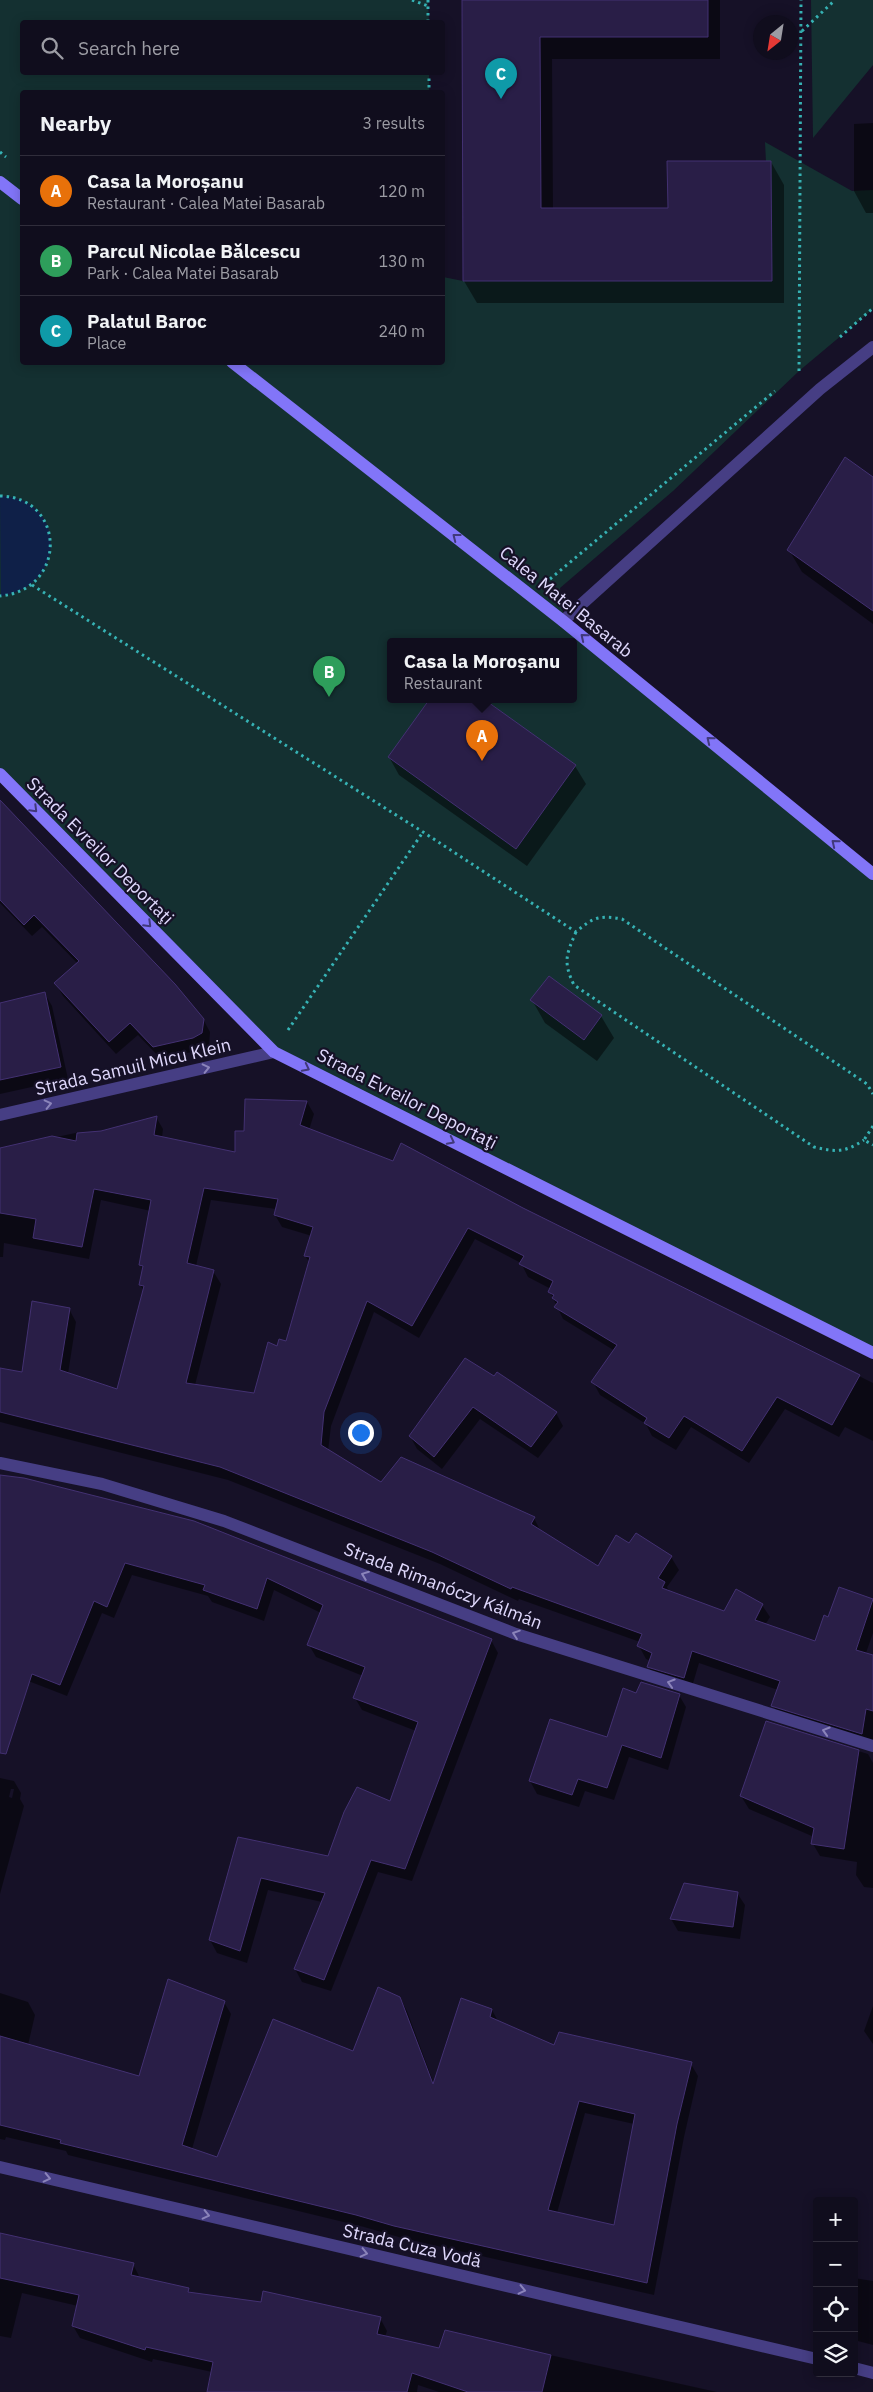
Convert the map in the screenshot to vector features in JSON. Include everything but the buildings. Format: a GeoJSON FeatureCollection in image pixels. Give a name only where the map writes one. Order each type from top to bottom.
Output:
{"type":"FeatureCollection","features":[{"type":"Feature","properties":{"kind":"main road"},"geometry":{"type":"LineString","coordinates":[[0,182],[20,197]]}},
{"type":"Feature","properties":{"kind":"main road","name":"Calea Matei Basarab"},"geometry":{"type":"LineString","coordinates":[[236,365],[564,621],[873,874]]}},
{"type":"Feature","properties":{"kind":"main road","name":"Strada Evreilor Deportaţi"},"geometry":{"type":"LineString","coordinates":[[0,774],[274,1052],[873,1353]]}},
{"type":"Feature","properties":{"kind":"street"},"geometry":{"type":"LineString","coordinates":[[564,621],[820,389],[873,347]]}},
{"type":"Feature","properties":{"kind":"street","name":"Strada Samuil Micu Klein"},"geometry":{"type":"LineString","coordinates":[[0,1115],[274,1052]]}},
{"type":"Feature","properties":{"kind":"street","name":"Strada Rimanóczy Kálmán"},"geometry":{"type":"LineString","coordinates":[[0,1463],[102,1484],[224,1521],[516,1634],[873,1746]]}},
{"type":"Feature","properties":{"kind":"street","name":"Strada Cuza Vodă"},"geometry":{"type":"LineString","coordinates":[[0,2167],[813,2358]]}},
{"type":"Feature","properties":{"kind":"street"},"geometry":{"type":"LineString","coordinates":[[858,2369],[873,2373]]}},
{"type":"Feature","properties":{"kind":"path"},"geometry":{"type":"LineString","coordinates":[[412,0],[428,6]]}},
{"type":"Feature","properties":{"kind":"path"},"geometry":{"type":"LineString","coordinates":[[428,0],[428,20]]}},
{"type":"Feature","properties":{"kind":"path"},"geometry":{"type":"LineString","coordinates":[[799,371],[801,0]]}},
{"type":"Feature","properties":{"kind":"path"},"geometry":{"type":"LineString","coordinates":[[801,32],[835,0]]}},
{"type":"Feature","properties":{"kind":"path"},"geometry":{"type":"LineString","coordinates":[[429,75],[429,90]]}},
{"type":"Feature","properties":{"kind":"path"},"geometry":{"type":"LineString","coordinates":[[833,342],[873,308]]}},
{"type":"Feature","properties":{"kind":"path"},"geometry":{"type":"LineString","coordinates":[[792,377],[806,365]]}},
{"type":"Feature","properties":{"kind":"path"},"geometry":{"type":"LineString","coordinates":[[550,580],[776,390]]}},
{"type":"Feature","properties":{"kind":"path"},"geometry":{"type":"LineString","coordinates":[[0,496],[9,496],[25,502],[38,512],[47,526],[51,542],[50,559],[42,574],[32,585],[17,593],[0,596]]}},
{"type":"Feature","properties":{"kind":"path"},"geometry":{"type":"LineString","coordinates":[[32,585],[423,832],[576,932]]}},
{"type":"Feature","properties":{"kind":"path"},"geometry":{"type":"LineString","coordinates":[[274,1052],[314,990],[423,832]]}},
{"type":"Feature","properties":{"kind":"path"},"geometry":{"type":"LineString","coordinates":[[873,1094],[867,1084],[622,919],[604,916],[588,921],[576,932],[569,949],[566,968],[574,985],[814,1147],[833,1151],[849,1150],[864,1140],[873,1126]]}},
{"type":"Feature","properties":{"kind":"path"},"geometry":{"type":"LineString","coordinates":[[864,1140],[873,1145]]}},
{"type":"Feature","properties":{"kind":"green space"},"geometry":{"type":"Polygon","coordinates":[[[0,0],[428,0],[429,20],[20,20],[20,75],[429,75],[429,90],[20,90],[20,365],[445,365],[445,277],[463,281],[772,281],[765,142],[852,191],[873,190],[873,309],[799,371],[673,491],[560,588],[564,621],[873,874],[873,1353],[274,1052],[0,774],[0,0]]]}},
{"type":"Feature","properties":{"kind":"green space"},"geometry":{"type":"Polygon","coordinates":[[[811,0],[873,0],[873,65],[813,138],[811,0]]]}},
{"type":"Feature","properties":{"kind":"water"},"geometry":{"type":"Polygon","coordinates":[[[0,496],[21,500],[37,510],[47,525],[51,542],[48,560],[39,576],[24,589],[1,596],[0,496]]]}},
{"type":"Feature","properties":{"kind":"place","name":"Palatul Baroc"},"geometry":{"type":"Point","coordinates":[501,99]}},
{"type":"Feature","properties":{"kind":"place","name":"Parcul Nicolae Bălcescu"},"geometry":{"type":"Point","coordinates":[329,697]}},
{"type":"Feature","properties":{"kind":"place","name":"Casa la Moroșanu"},"geometry":{"type":"Point","coordinates":[482,761]}}]}
